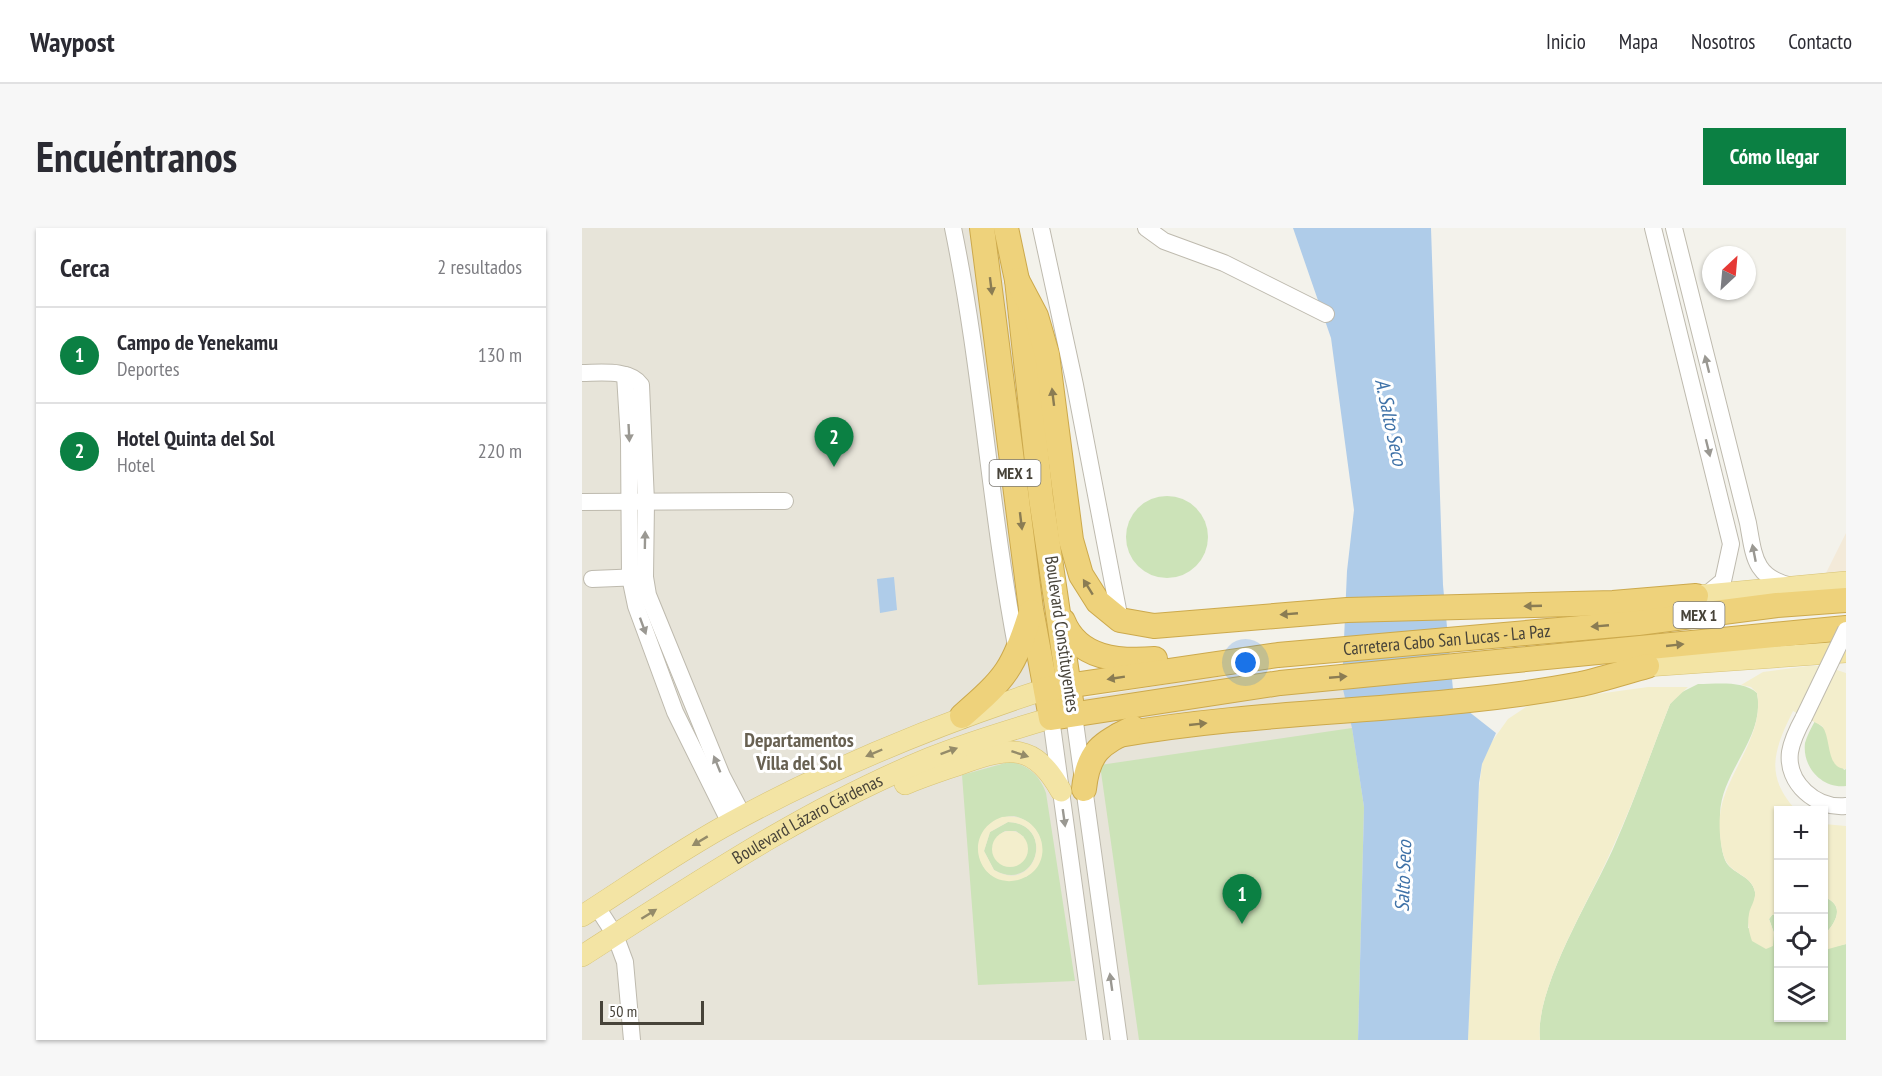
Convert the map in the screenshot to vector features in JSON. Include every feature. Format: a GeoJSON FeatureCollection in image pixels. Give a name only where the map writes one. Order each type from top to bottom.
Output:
{"type":"FeatureCollection","features":[{"type":"Feature","properties":{"kind":"highway","name":"Boulevard Constituyentes"},"geometry":{"type":"LineString","coordinates":[[982,228],[1031,609],[1057,687],[1062,716]]}},
{"type":"Feature","properties":{"kind":"highway","name":"Boulevard Constituyentes"},"geometry":{"type":"LineString","coordinates":[[1006,228],[1017,280],[1041,498],[1059,606],[1057,687]]}},
{"type":"Feature","properties":{"kind":"highway"},"geometry":{"type":"LineString","coordinates":[[1017,280],[1036,316],[1047,354],[1071,540],[1080,575],[1098,602],[1120,620],[1155,626],[1347,609],[1602,604],[1701,596]]}},
{"type":"Feature","properties":{"kind":"highway"},"geometry":{"type":"LineString","coordinates":[[1638,623],[1701,596]]}},
{"type":"Feature","properties":{"kind":"highway","name":"Carretera Cabo San Lucas - La Paz"},"geometry":{"type":"LineString","coordinates":[[1057,687],[1278,655],[1638,623],[1777,605],[1846,600]]}},
{"type":"Feature","properties":{"kind":"highway","name":"MEX 1"},"geometry":{"type":"LineString","coordinates":[[1059,606],[1063,623],[1074,640],[1093,654],[1130,660],[1188,657],[1251,659]]}},
{"type":"Feature","properties":{"kind":"highway"},"geometry":{"type":"LineString","coordinates":[[962,716],[996,687],[1006,674],[1017,654],[1031,609]]}},
{"type":"Feature","properties":{"kind":"highway","name":"Carretera Cabo San Lucas - La Paz"},"geometry":{"type":"LineString","coordinates":[[1062,716],[1280,683],[1846,629]]}},
{"type":"Feature","properties":{"kind":"highway"},"geometry":{"type":"LineString","coordinates":[[1558,657],[1647,666]]}},
{"type":"Feature","properties":{"kind":"highway"},"geometry":{"type":"LineString","coordinates":[[1119,735],[1206,723],[1454,700],[1581,684],[1647,666]]}},
{"type":"Feature","properties":{"kind":"highway"},"geometry":{"type":"LineString","coordinates":[[1072,790],[1094,753],[1105,742],[1194,700],[1239,688]]}},
{"type":"Feature","properties":{"kind":"main road"},"geometry":{"type":"LineString","coordinates":[[1819,585],[1846,572]]}},
{"type":"Feature","properties":{"kind":"main road"},"geometry":{"type":"LineString","coordinates":[[1701,596],[1846,582]]}},
{"type":"Feature","properties":{"kind":"main road"},"geometry":{"type":"LineString","coordinates":[[1647,666],[1846,652]]}},
{"type":"Feature","properties":{"kind":"main road"},"geometry":{"type":"LineString","coordinates":[[1818,655],[1846,662]]}},
{"type":"Feature","properties":{"kind":"main road","name":"Boulevard Lázaro Cárdenas"},"geometry":{"type":"LineString","coordinates":[[590,911],[736,819],[845,765],[962,716],[1057,687]]}},
{"type":"Feature","properties":{"kind":"main road","name":"Boulevard Lázaro Cárdenas"},"geometry":{"type":"LineString","coordinates":[[582,956],[751,851],[863,789],[929,759],[1062,716]]}},
{"type":"Feature","properties":{"kind":"main road"},"geometry":{"type":"LineString","coordinates":[[751,851],[879,794],[996,752],[1010,751],[1039,763],[1072,790]]}},
{"type":"Feature","properties":{"kind":"street"},"geometry":{"type":"LineString","coordinates":[[953,228],[972,342],[1002,575],[1017,654]]}},
{"type":"Feature","properties":{"kind":"street"},"geometry":{"type":"LineString","coordinates":[[1041,228],[1075,385],[1120,620]]}},
{"type":"Feature","properties":{"kind":"street"},"geometry":{"type":"LineString","coordinates":[[1146,228],[1164,241],[1224,263],[1326,314]]}},
{"type":"Feature","properties":{"kind":"street"},"geometry":{"type":"LineString","coordinates":[[1653,228],[1731,544],[1723,581],[1716,590],[1701,596]]}},
{"type":"Feature","properties":{"kind":"street"},"geometry":{"type":"LineString","coordinates":[[1674,228],[1748,523],[1756,564],[1772,579],[1796,587]]}},
{"type":"Feature","properties":{"kind":"street"},"geometry":{"type":"LineString","coordinates":[[1668,288],[1687,286]]}},
{"type":"Feature","properties":{"kind":"street"},"geometry":{"type":"LineString","coordinates":[[582,373],[633,376],[641,385],[638,577],[648,595],[722,776],[736,819]]}},
{"type":"Feature","properties":{"kind":"street"},"geometry":{"type":"LineString","coordinates":[[582,502],[785,501]]}},
{"type":"Feature","properties":{"kind":"street"},"geometry":{"type":"LineString","coordinates":[[592,579],[638,577]]}},
{"type":"Feature","properties":{"kind":"street"},"geometry":{"type":"LineString","coordinates":[[1846,629],[1804,717],[1790,753],[1793,775],[1804,791],[1820,802],[1833,807],[1846,806]]}},
{"type":"Feature","properties":{"kind":"street","name":"Boulevard Constituyentes"},"geometry":{"type":"LineString","coordinates":[[1062,716],[1072,790],[1095,1040]]}},
{"type":"Feature","properties":{"kind":"street","name":"Boulevard Constituyentes"},"geometry":{"type":"LineString","coordinates":[[1062,716],[1072,790],[1119,1040]]}},
{"type":"Feature","properties":{"kind":"street"},"geometry":{"type":"LineString","coordinates":[[590,911],[615,935],[626,963],[633,1040]]}},
{"type":"Feature","properties":{"kind":"shaded area"},"geometry":{"type":"Polygon","coordinates":[[[582,228],[995,228],[1048,640],[1060,702],[1198,679],[1344,665],[1364,807],[1358,1040],[582,1040],[582,228]]]}},
{"type":"Feature","properties":{"kind":"shaded area"},"geometry":{"type":"Polygon","coordinates":[[[1846,533],[1846,573],[1825,575],[1846,533]]]}},
{"type":"Feature","properties":{"kind":"green space"},"geometry":{"type":"Polygon","coordinates":[[[1167,496],[1183,499],[1196,508],[1205,521],[1208,537],[1205,553],[1196,566],[1183,575],[1167,578],[1151,575],[1138,566],[1129,553],[1126,537],[1129,521],[1138,508],[1151,499],[1167,496]]]}},
{"type":"Feature","properties":{"kind":"green space"},"geometry":{"type":"Polygon","coordinates":[[[1721,683],[1737,684],[1757,693],[1758,709],[1750,739],[1727,783],[1722,798],[1720,814],[1723,855],[1728,865],[1753,886],[1755,892],[1748,928],[1774,933],[1774,1022],[1828,1022],[1828,948],[1846,944],[1846,1040],[1540,1040],[1541,1019],[1555,970],[1621,831],[1670,704],[1680,693],[1698,684],[1721,683]]]}},
{"type":"Feature","properties":{"kind":"green space"},"geometry":{"type":"Polygon","coordinates":[[[1815,721],[1825,729],[1844,770],[1846,769],[1846,786],[1829,784],[1815,775],[1810,768],[1805,743],[1815,721]]]}},
{"type":"Feature","properties":{"kind":"green space"},"geometry":{"type":"Polygon","coordinates":[[[1352,728],[1364,807],[1358,1040],[1139,1040],[1100,765],[1352,728]]]}},
{"type":"Feature","properties":{"kind":"green space"},"geometry":{"type":"Polygon","coordinates":[[[1009,762],[1022,765],[1037,776],[1046,793],[1075,981],[978,985],[962,775],[1009,762]],[[1014,816],[1003,818],[993,822],[981,837],[979,856],[983,866],[991,875],[1026,877],[1034,870],[1042,852],[1041,843],[1033,826],[1014,816]]]}},
{"type":"Feature","properties":{"kind":"green space"},"geometry":{"type":"Polygon","coordinates":[[[1008,822],[1023,826],[1032,834],[1036,844],[1035,856],[1030,866],[1021,873],[1009,875],[994,870],[984,851],[990,832],[1008,822]],[[1005,831],[999,835],[997,860],[1005,866],[1024,837],[1016,831],[1005,831]]]}},
{"type":"Feature","properties":{"kind":"green space"},"geometry":{"type":"Polygon","coordinates":[[[1828,899],[1837,909],[1828,930],[1828,899]]]}},
{"type":"Feature","properties":{"kind":"green space"},"geometry":{"type":"Polygon","coordinates":[[[1774,915],[1774,933],[1769,919],[1774,915]]]}},
{"type":"Feature","properties":{"kind":"sand"},"geometry":{"type":"Polygon","coordinates":[[[1825,666],[1846,673],[1846,769],[1835,764],[1822,726],[1793,711],[1777,750],[1775,762],[1779,785],[1793,806],[1774,806],[1774,915],[1769,919],[1774,933],[1773,946],[1766,949],[1752,941],[1748,921],[1755,892],[1750,882],[1732,868],[1725,859],[1720,827],[1720,814],[1725,795],[1756,723],[1757,693],[1751,687],[1741,685],[1763,672],[1825,666]]]}},
{"type":"Feature","properties":{"kind":"sand"},"geometry":{"type":"Polygon","coordinates":[[[1648,687],[1688,687],[1670,704],[1620,831],[1555,970],[1541,1019],[1540,1040],[1468,1040],[1477,806],[1482,764],[1488,747],[1508,719],[1532,703],[1648,687]]]}},
{"type":"Feature","properties":{"kind":"sand"},"geometry":{"type":"Polygon","coordinates":[[[1002,817],[1017,817],[1028,822],[1037,831],[1042,842],[1042,853],[1039,865],[1031,874],[1018,880],[1004,881],[993,876],[984,868],[979,858],[978,846],[981,835],[989,824],[1002,817]],[[1008,822],[990,832],[984,851],[994,870],[1009,875],[1021,874],[1030,867],[1035,856],[1036,845],[1032,834],[1023,826],[1008,822]]]}},
{"type":"Feature","properties":{"kind":"sand"},"geometry":{"type":"Polygon","coordinates":[[[1828,824],[1846,826],[1846,944],[1828,949],[1828,930],[1837,914],[1837,909],[1828,899],[1828,824]]]}},
{"type":"Feature","properties":{"kind":"sand"},"geometry":{"type":"Polygon","coordinates":[[[1010,831],[1023,836],[1028,849],[1023,862],[1010,867],[997,862],[992,849],[997,836],[1010,831]]]}},
{"type":"Feature","properties":{"kind":"water"},"geometry":{"type":"Polygon","coordinates":[[[1293,228],[1431,228],[1443,585],[1454,700],[1496,733],[1482,764],[1479,783],[1468,1040],[1358,1040],[1364,807],[1352,728],[1342,685],[1347,571],[1354,510],[1331,338],[1293,228]]]}},
{"type":"Feature","properties":{"kind":"water"},"geometry":{"type":"Polygon","coordinates":[[[894,577],[897,610],[880,613],[877,579],[894,577]]]}},
{"type":"Feature","properties":{"kind":"place","name":"Hotel Quinta del Sol"},"geometry":{"type":"Point","coordinates":[834,467]}},
{"type":"Feature","properties":{"kind":"place","name":"Campo de Yenekamu"},"geometry":{"type":"Point","coordinates":[1242,924]}},
{"type":"Feature","properties":{"kind":"district","name":"Departamentos Villa del Sol"},"geometry":{"type":"Point","coordinates":[799,752]}},
{"type":"Feature","properties":{"kind":"water label","name":"A. Salto Seco"},"geometry":{"type":"Point","coordinates":[1391,422]}},
{"type":"Feature","properties":{"kind":"water label","name":"Salto Seco"},"geometry":{"type":"Point","coordinates":[1403,876]}}]}
